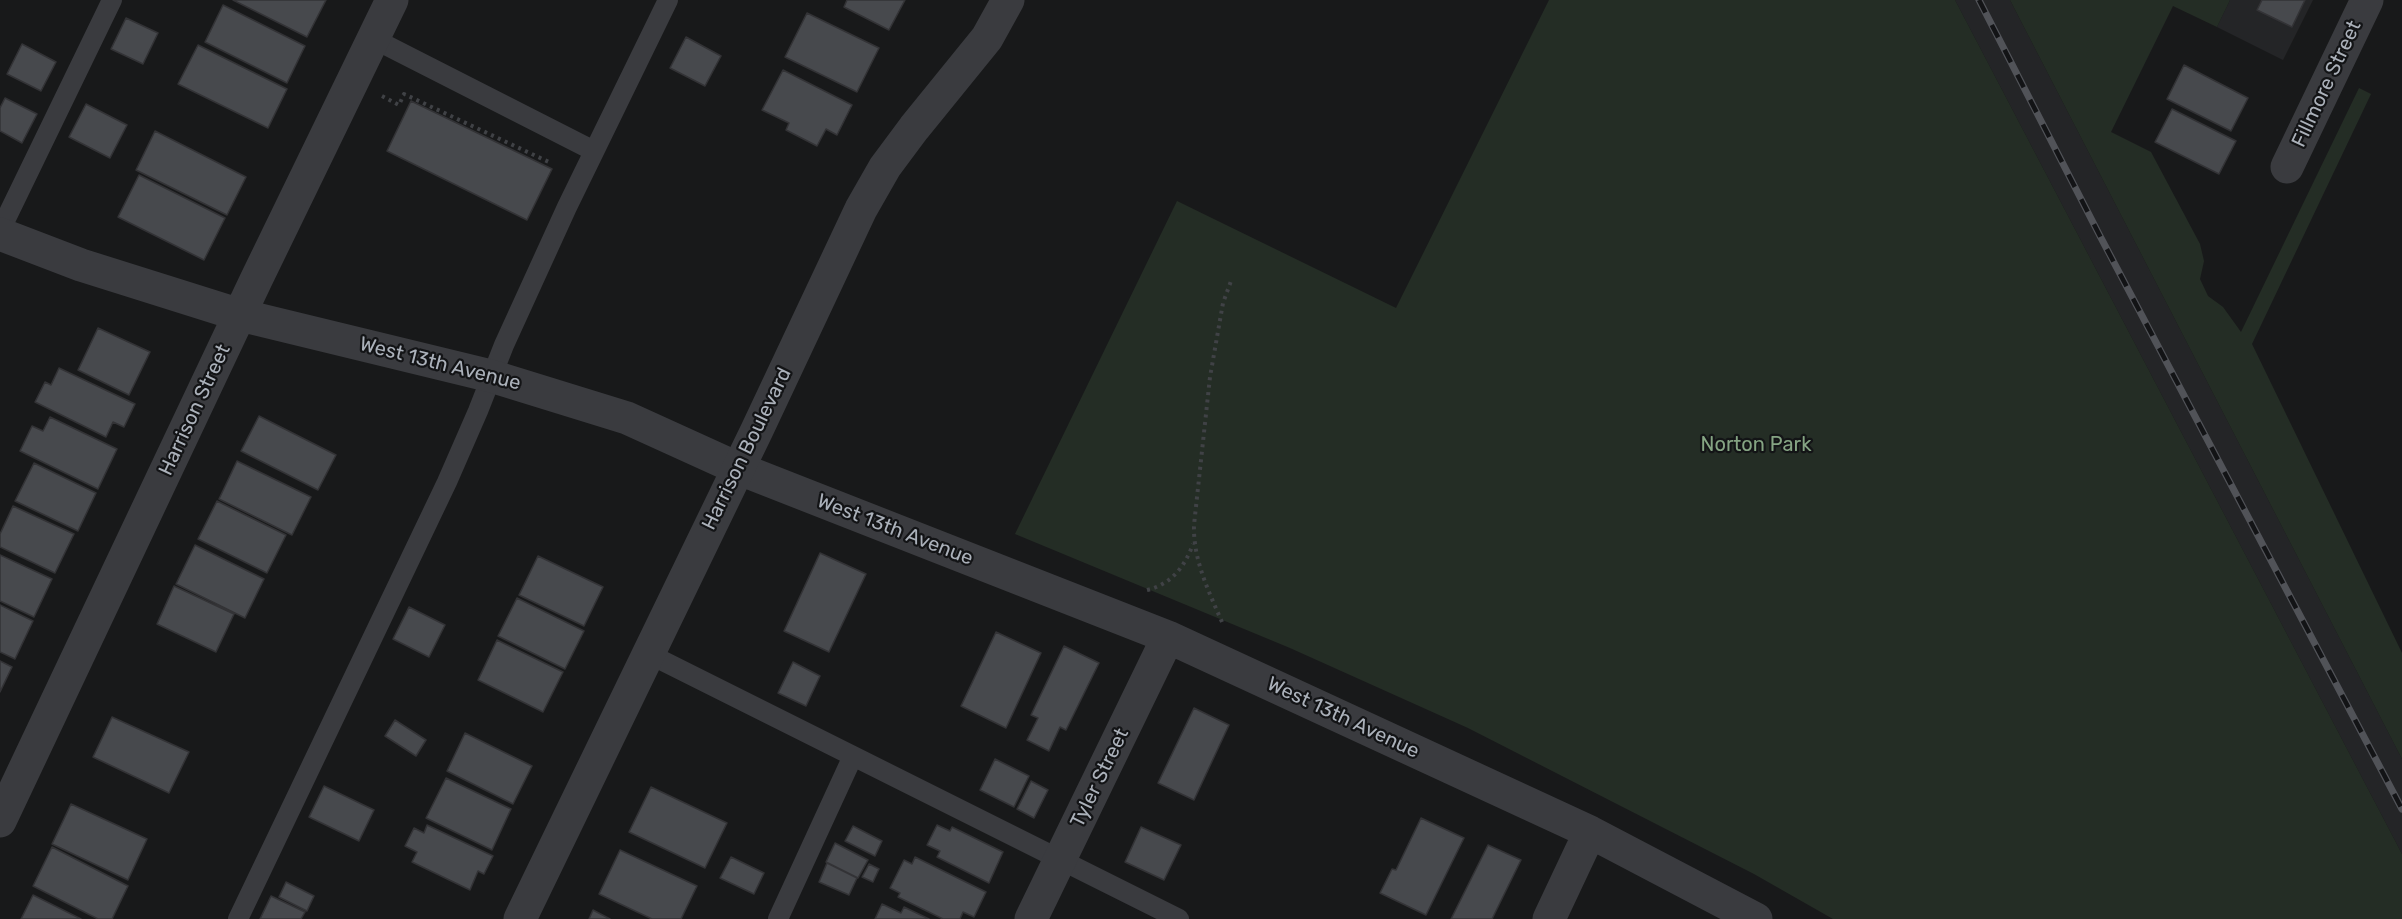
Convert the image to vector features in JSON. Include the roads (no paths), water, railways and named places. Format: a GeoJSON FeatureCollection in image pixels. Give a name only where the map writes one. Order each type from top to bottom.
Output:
{"type":"FeatureCollection","features":[{"type":"Feature","properties":{"kind":"street","name":"Harrison Street"},"geometry":{"type":"LineString","coordinates":[[0,821],[392,0]]}},
{"type":"Feature","properties":{"kind":"street","name":"Harrison Boulevard"},"geometry":{"type":"LineString","coordinates":[[520,919],[872,188],[914,128],[982,46],[1008,0]]}},
{"type":"Feature","properties":{"kind":"street","name":"Fillmore Street"},"geometry":{"type":"LineString","coordinates":[[2288,167],[2367,0]]}},
{"type":"Feature","properties":{"kind":"street","name":"West 13th Avenue"},"geometry":{"type":"LineString","coordinates":[[0,232],[81,265],[240,315],[491,376],[627,418],[737,468],[1168,637],[1590,832],[1756,919]]}},
{"type":"Feature","properties":{"kind":"street","name":"Tyler Street"},"geometry":{"type":"LineString","coordinates":[[1031,919],[1168,637]]}},
{"type":"Feature","properties":{"kind":"street"},"geometry":{"type":"LineString","coordinates":[[1549,919],[1590,832]]}},
{"type":"Feature","properties":{"kind":"lane"},"geometry":{"type":"LineString","coordinates":[[0,232],[112,0]]}},
{"type":"Feature","properties":{"kind":"lane"},"geometry":{"type":"LineString","coordinates":[[238,919],[447,482],[504,345],[594,151],[668,0]]}},
{"type":"Feature","properties":{"kind":"lane"},"geometry":{"type":"LineString","coordinates":[[374,39],[594,151]]}},
{"type":"Feature","properties":{"kind":"lane"},"geometry":{"type":"LineString","coordinates":[[649,654],[1179,919]]}},
{"type":"Feature","properties":{"kind":"lane"},"geometry":{"type":"LineString","coordinates":[[778,919],[853,756]]}},
{"type":"Feature","properties":{"kind":"railway"},"geometry":{"type":"LineString","coordinates":[[1979,0],[2100,236],[2402,809]]}},
{"type":"Feature","properties":{"kind":"park label","name":"Norton Park"},"geometry":{"type":"Point","coordinates":[1756,445]}}]}
